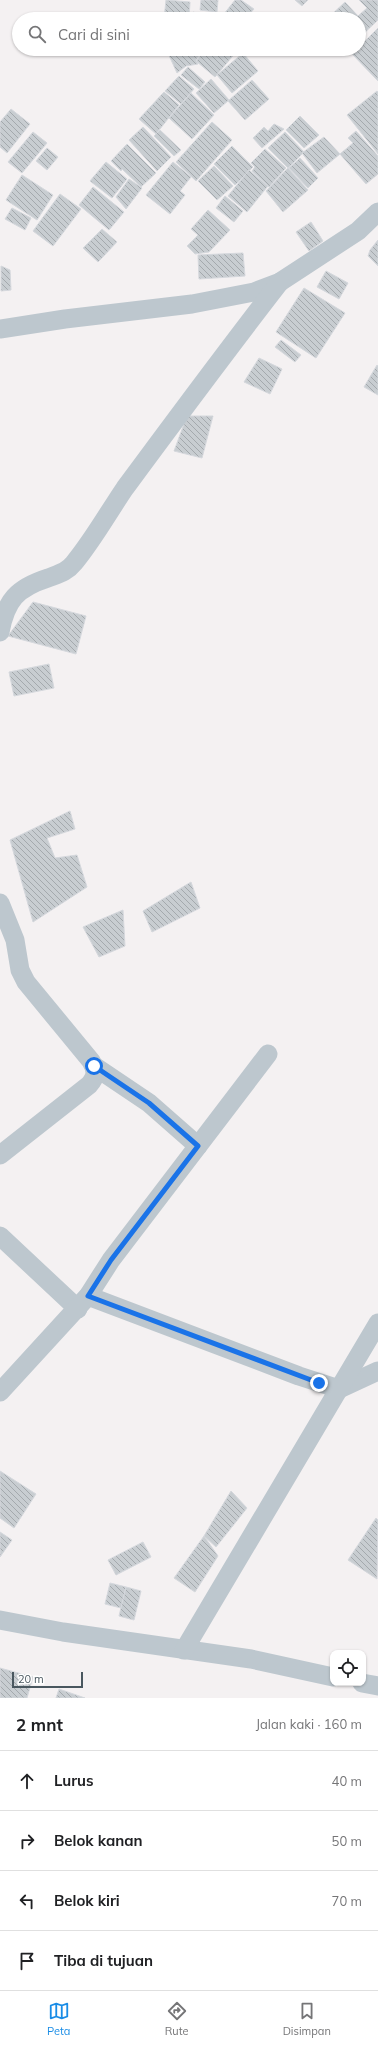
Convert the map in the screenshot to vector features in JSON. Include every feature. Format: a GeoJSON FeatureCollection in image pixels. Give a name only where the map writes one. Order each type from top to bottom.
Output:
{"type":"FeatureCollection","features":[{"type":"Feature","properties":{"kind":"street"},"geometry":{"type":"LineString","coordinates":[[0,328],[192,304],[250,293],[280,282],[358,231],[378,212]]}},
{"type":"Feature","properties":{"kind":"street"},"geometry":{"type":"LineString","coordinates":[[0,632],[5,613],[18,593],[39,580],[67,570],[76,562],[112,507],[180,412],[280,282]]}},
{"type":"Feature","properties":{"kind":"street"},"geometry":{"type":"LineString","coordinates":[[0,903],[15,940],[20,970],[26,982],[94,1066],[149,1103],[198,1146]]}},
{"type":"Feature","properties":{"kind":"street"},"geometry":{"type":"LineString","coordinates":[[0,1392],[83,1302],[111,1260],[268,1054]]}},
{"type":"Feature","properties":{"kind":"street"},"geometry":{"type":"LineString","coordinates":[[0,1155],[88,1085],[95,1076],[94,1066]]}},
{"type":"Feature","properties":{"kind":"street"},"geometry":{"type":"LineString","coordinates":[[0,1236],[83,1302],[339,1389],[378,1371]]}},
{"type":"Feature","properties":{"kind":"street"},"geometry":{"type":"LineString","coordinates":[[184,1650],[378,1324]]}},
{"type":"Feature","properties":{"kind":"street"},"geometry":{"type":"LineString","coordinates":[[0,1620],[63,1632],[251,1659],[330,1676]]}},
{"type":"Feature","properties":{"kind":"street"},"geometry":{"type":"LineString","coordinates":[[366,1684],[378,1686]]}},
{"type":"Feature","properties":{"kind":"building"},"geometry":{"type":"Polygon","coordinates":[[[166,0],[190,2],[189,12],[165,12],[166,0]]]}},
{"type":"Feature","properties":{"kind":"building"},"geometry":{"type":"Polygon","coordinates":[[[201,0],[218,0],[217,12],[200,10],[201,0]]]}},
{"type":"Feature","properties":{"kind":"building"},"geometry":{"type":"Polygon","coordinates":[[[235,0],[241,0],[254,9],[251,12],[226,12],[235,0]]]}},
{"type":"Feature","properties":{"kind":"building"},"geometry":{"type":"Polygon","coordinates":[[[295,0],[308,0],[302,6],[295,0]]]}},
{"type":"Feature","properties":{"kind":"building"},"geometry":{"type":"Polygon","coordinates":[[[359,0],[378,0],[378,20],[366,31],[366,12],[362,12],[367,8],[359,0]]]}},
{"type":"Feature","properties":{"kind":"building"},"geometry":{"type":"Polygon","coordinates":[[[345,2],[354,12],[334,12],[345,2]]]}},
{"type":"Feature","properties":{"kind":"building"},"geometry":{"type":"Polygon","coordinates":[[[378,28],[378,81],[354,56],[366,56],[366,40],[378,28]]]}},
{"type":"Feature","properties":{"kind":"building"},"geometry":{"type":"Polygon","coordinates":[[[169,56],[199,56],[196,60],[198,64],[186,66],[177,73],[169,56]]]}},
{"type":"Feature","properties":{"kind":"building"},"geometry":{"type":"Polygon","coordinates":[[[200,56],[233,56],[215,77],[196,61],[200,56]]]}},
{"type":"Feature","properties":{"kind":"building"},"geometry":{"type":"Polygon","coordinates":[[[239,56],[246,56],[258,71],[232,93],[217,75],[239,56]]]}},
{"type":"Feature","properties":{"kind":"building"},"geometry":{"type":"Polygon","coordinates":[[[188,67],[205,82],[199,89],[181,75],[188,67]]]}},
{"type":"Feature","properties":{"kind":"building"},"geometry":{"type":"Polygon","coordinates":[[[179,76],[194,89],[181,104],[165,91],[179,76]]]}},
{"type":"Feature","properties":{"kind":"building"},"geometry":{"type":"Polygon","coordinates":[[[211,79],[229,100],[214,113],[196,93],[211,79]]]}},
{"type":"Feature","properties":{"kind":"building"},"geometry":{"type":"Polygon","coordinates":[[[252,80],[269,99],[245,120],[228,101],[252,80]]]}},
{"type":"Feature","properties":{"kind":"building"},"geometry":{"type":"Polygon","coordinates":[[[377,91],[378,92],[378,154],[347,115],[377,91]]]}},
{"type":"Feature","properties":{"kind":"building"},"geometry":{"type":"Polygon","coordinates":[[[164,92],[179,105],[156,134],[139,119],[164,92]]]}},
{"type":"Feature","properties":{"kind":"building"},"geometry":{"type":"Polygon","coordinates":[[[191,93],[214,115],[192,139],[169,118],[191,93]]]}},
{"type":"Feature","properties":{"kind":"building"},"geometry":{"type":"Polygon","coordinates":[[[11,109],[30,124],[7,153],[0,147],[0,122],[11,109]]]}},
{"type":"Feature","properties":{"kind":"building"},"geometry":{"type":"Polygon","coordinates":[[[300,116],[319,135],[304,148],[286,130],[300,116]]]}},
{"type":"Feature","properties":{"kind":"building"},"geometry":{"type":"Polygon","coordinates":[[[212,122],[232,140],[196,181],[176,162],[212,122]]]}},
{"type":"Feature","properties":{"kind":"building"},"geometry":{"type":"Polygon","coordinates":[[[274,124],[284,129],[262,148],[253,138],[264,127],[268,131],[274,124]]]}},
{"type":"Feature","properties":{"kind":"building"},"geometry":{"type":"Polygon","coordinates":[[[143,127],[171,157],[157,171],[129,140],[143,127]]]}},
{"type":"Feature","properties":{"kind":"building"},"geometry":{"type":"Polygon","coordinates":[[[160,130],[181,150],[174,156],[154,136],[160,130]]]}},
{"type":"Feature","properties":{"kind":"building"},"geometry":{"type":"Polygon","coordinates":[[[356,131],[378,156],[378,174],[366,184],[340,154],[353,143],[348,138],[356,131]]]}},
{"type":"Feature","properties":{"kind":"building"},"geometry":{"type":"Polygon","coordinates":[[[33,132],[47,143],[22,173],[8,162],[33,132]]]}},
{"type":"Feature","properties":{"kind":"building"},"geometry":{"type":"Polygon","coordinates":[[[285,132],[304,152],[288,168],[268,148],[285,132]]]}},
{"type":"Feature","properties":{"kind":"building"},"geometry":{"type":"Polygon","coordinates":[[[324,137],[340,154],[317,173],[302,153],[324,137]]]}},
{"type":"Feature","properties":{"kind":"building"},"geometry":{"type":"Polygon","coordinates":[[[127,144],[156,173],[141,187],[111,161],[127,144]]]}},
{"type":"Feature","properties":{"kind":"building"},"geometry":{"type":"Polygon","coordinates":[[[232,146],[253,167],[235,185],[214,164],[232,146]]]}},
{"type":"Feature","properties":{"kind":"building"},"geometry":{"type":"Polygon","coordinates":[[[47,148],[58,157],[47,170],[36,161],[47,148]]]}},
{"type":"Feature","properties":{"kind":"building"},"geometry":{"type":"Polygon","coordinates":[[[265,149],[286,168],[269,187],[252,171],[255,167],[251,163],[265,149]]]}},
{"type":"Feature","properties":{"kind":"building"},"geometry":{"type":"Polygon","coordinates":[[[300,158],[318,178],[308,188],[289,168],[300,158]]]}},
{"type":"Feature","properties":{"kind":"building"},"geometry":{"type":"Polygon","coordinates":[[[106,162],[127,179],[112,198],[90,181],[106,162]]]}},
{"type":"Feature","properties":{"kind":"building"},"geometry":{"type":"Polygon","coordinates":[[[173,162],[191,177],[180,191],[185,195],[170,214],[146,195],[173,162]]]}},
{"type":"Feature","properties":{"kind":"building"},"geometry":{"type":"Polygon","coordinates":[[[214,166],[233,186],[217,200],[198,181],[214,166]]]}},
{"type":"Feature","properties":{"kind":"building"},"geometry":{"type":"Polygon","coordinates":[[[288,168],[308,190],[283,212],[266,191],[288,168]]]}},
{"type":"Feature","properties":{"kind":"building"},"geometry":{"type":"Polygon","coordinates":[[[249,170],[268,186],[247,212],[228,196],[249,170]]]}},
{"type":"Feature","properties":{"kind":"building"},"geometry":{"type":"Polygon","coordinates":[[[22,175],[53,195],[37,220],[6,200],[22,175]]]}},
{"type":"Feature","properties":{"kind":"building"},"geometry":{"type":"Polygon","coordinates":[[[129,179],[142,188],[126,209],[116,197],[129,179]]]}},
{"type":"Feature","properties":{"kind":"building"},"geometry":{"type":"Polygon","coordinates":[[[93,187],[124,212],[109,230],[79,205],[93,187]]]}},
{"type":"Feature","properties":{"kind":"building"},"geometry":{"type":"Polygon","coordinates":[[[60,194],[81,209],[53,246],[33,231],[60,194]]]}},
{"type":"Feature","properties":{"kind":"building"},"geometry":{"type":"Polygon","coordinates":[[[225,196],[243,211],[234,222],[216,208],[225,196]]]}},
{"type":"Feature","properties":{"kind":"building"},"geometry":{"type":"Polygon","coordinates":[[[12,208],[31,218],[25,230],[5,219],[12,208]]]}},
{"type":"Feature","properties":{"kind":"building"},"geometry":{"type":"Polygon","coordinates":[[[208,210],[230,230],[209,252],[195,254],[187,246],[198,235],[191,229],[208,210]]]}},
{"type":"Feature","properties":{"kind":"building"},"geometry":{"type":"Polygon","coordinates":[[[311,222],[323,241],[309,251],[296,232],[311,222]]]}},
{"type":"Feature","properties":{"kind":"building"},"geometry":{"type":"Polygon","coordinates":[[[102,229],[117,242],[98,262],[83,248],[102,229]]]}},
{"type":"Feature","properties":{"kind":"building"},"geometry":{"type":"Polygon","coordinates":[[[378,240],[378,266],[368,256],[370,250],[378,240]]]}},
{"type":"Feature","properties":{"kind":"building"},"geometry":{"type":"Polygon","coordinates":[[[243,253],[245,276],[199,279],[198,255],[243,253]]]}},
{"type":"Feature","properties":{"kind":"building"},"geometry":{"type":"Polygon","coordinates":[[[1,266],[10,270],[11,290],[1,291],[1,266]]]}},
{"type":"Feature","properties":{"kind":"building"},"geometry":{"type":"Polygon","coordinates":[[[326,271],[348,283],[339,299],[317,287],[326,271]]]}},
{"type":"Feature","properties":{"kind":"building"},"geometry":{"type":"Polygon","coordinates":[[[304,288],[345,313],[316,358],[276,332],[304,288]]]}},
{"type":"Feature","properties":{"kind":"building"},"geometry":{"type":"Polygon","coordinates":[[[281,340],[301,355],[295,362],[275,347],[281,340]]]}},
{"type":"Feature","properties":{"kind":"building"},"geometry":{"type":"Polygon","coordinates":[[[259,358],[282,369],[270,394],[244,382],[259,358]]]}},
{"type":"Feature","properties":{"kind":"building"},"geometry":{"type":"Polygon","coordinates":[[[377,365],[378,366],[378,395],[364,387],[377,365]]]}},
{"type":"Feature","properties":{"kind":"building"},"geometry":{"type":"Polygon","coordinates":[[[187,416],[213,416],[202,458],[174,451],[187,416]]]}},
{"type":"Feature","properties":{"kind":"building"},"geometry":{"type":"Polygon","coordinates":[[[33,602],[86,616],[76,654],[8,636],[33,602]]]}},
{"type":"Feature","properties":{"kind":"building"},"geometry":{"type":"Polygon","coordinates":[[[49,664],[54,688],[14,696],[9,672],[49,664]]]}},
{"type":"Feature","properties":{"kind":"building"},"geometry":{"type":"Polygon","coordinates":[[[70,811],[75,829],[47,838],[55,858],[77,855],[87,887],[33,922],[10,840],[70,811]]]}},
{"type":"Feature","properties":{"kind":"building"},"geometry":{"type":"Polygon","coordinates":[[[191,882],[200,908],[152,932],[143,911],[191,882]]]}},
{"type":"Feature","properties":{"kind":"building"},"geometry":{"type":"Polygon","coordinates":[[[123,910],[125,946],[99,957],[83,927],[123,910]]]}},
{"type":"Feature","properties":{"kind":"building"},"geometry":{"type":"Polygon","coordinates":[[[0,1471],[36,1494],[14,1528],[0,1518],[0,1471]]]}},
{"type":"Feature","properties":{"kind":"building"},"geometry":{"type":"Polygon","coordinates":[[[231,1491],[247,1508],[216,1547],[204,1536],[231,1491]]]}},
{"type":"Feature","properties":{"kind":"building"},"geometry":{"type":"Polygon","coordinates":[[[376,1518],[378,1520],[377,1579],[348,1560],[376,1518]]]}},
{"type":"Feature","properties":{"kind":"building"},"geometry":{"type":"Polygon","coordinates":[[[0,1532],[12,1540],[0,1557],[0,1532]]]}},
{"type":"Feature","properties":{"kind":"building"},"geometry":{"type":"Polygon","coordinates":[[[204,1536],[218,1556],[195,1592],[174,1578],[204,1536]]]}},
{"type":"Feature","properties":{"kind":"building"},"geometry":{"type":"Polygon","coordinates":[[[143,1542],[151,1557],[116,1575],[108,1560],[143,1542]]]}},
{"type":"Feature","properties":{"kind":"building"},"geometry":{"type":"Polygon","coordinates":[[[110,1583],[126,1587],[121,1608],[105,1604],[110,1583]]]}},
{"type":"Feature","properties":{"kind":"building"},"geometry":{"type":"Polygon","coordinates":[[[126,1587],[141,1591],[134,1620],[119,1616],[126,1587]]]}},
{"type":"Feature","properties":{"kind":"building"},"geometry":{"type":"Polygon","coordinates":[[[0,1668],[33,1677],[27,1698],[0,1698],[0,1668]]]}},
{"type":"Feature","properties":{"kind":"building"},"geometry":{"type":"Polygon","coordinates":[[[59,1689],[85,1698],[56,1698],[59,1689]]]}},
{"type":"Feature","properties":{"kind":"route"},"geometry":{"type":"LineString","coordinates":[[94,1066],[149,1103],[198,1146],[111,1260],[88,1296],[319,1383]]}}]}
